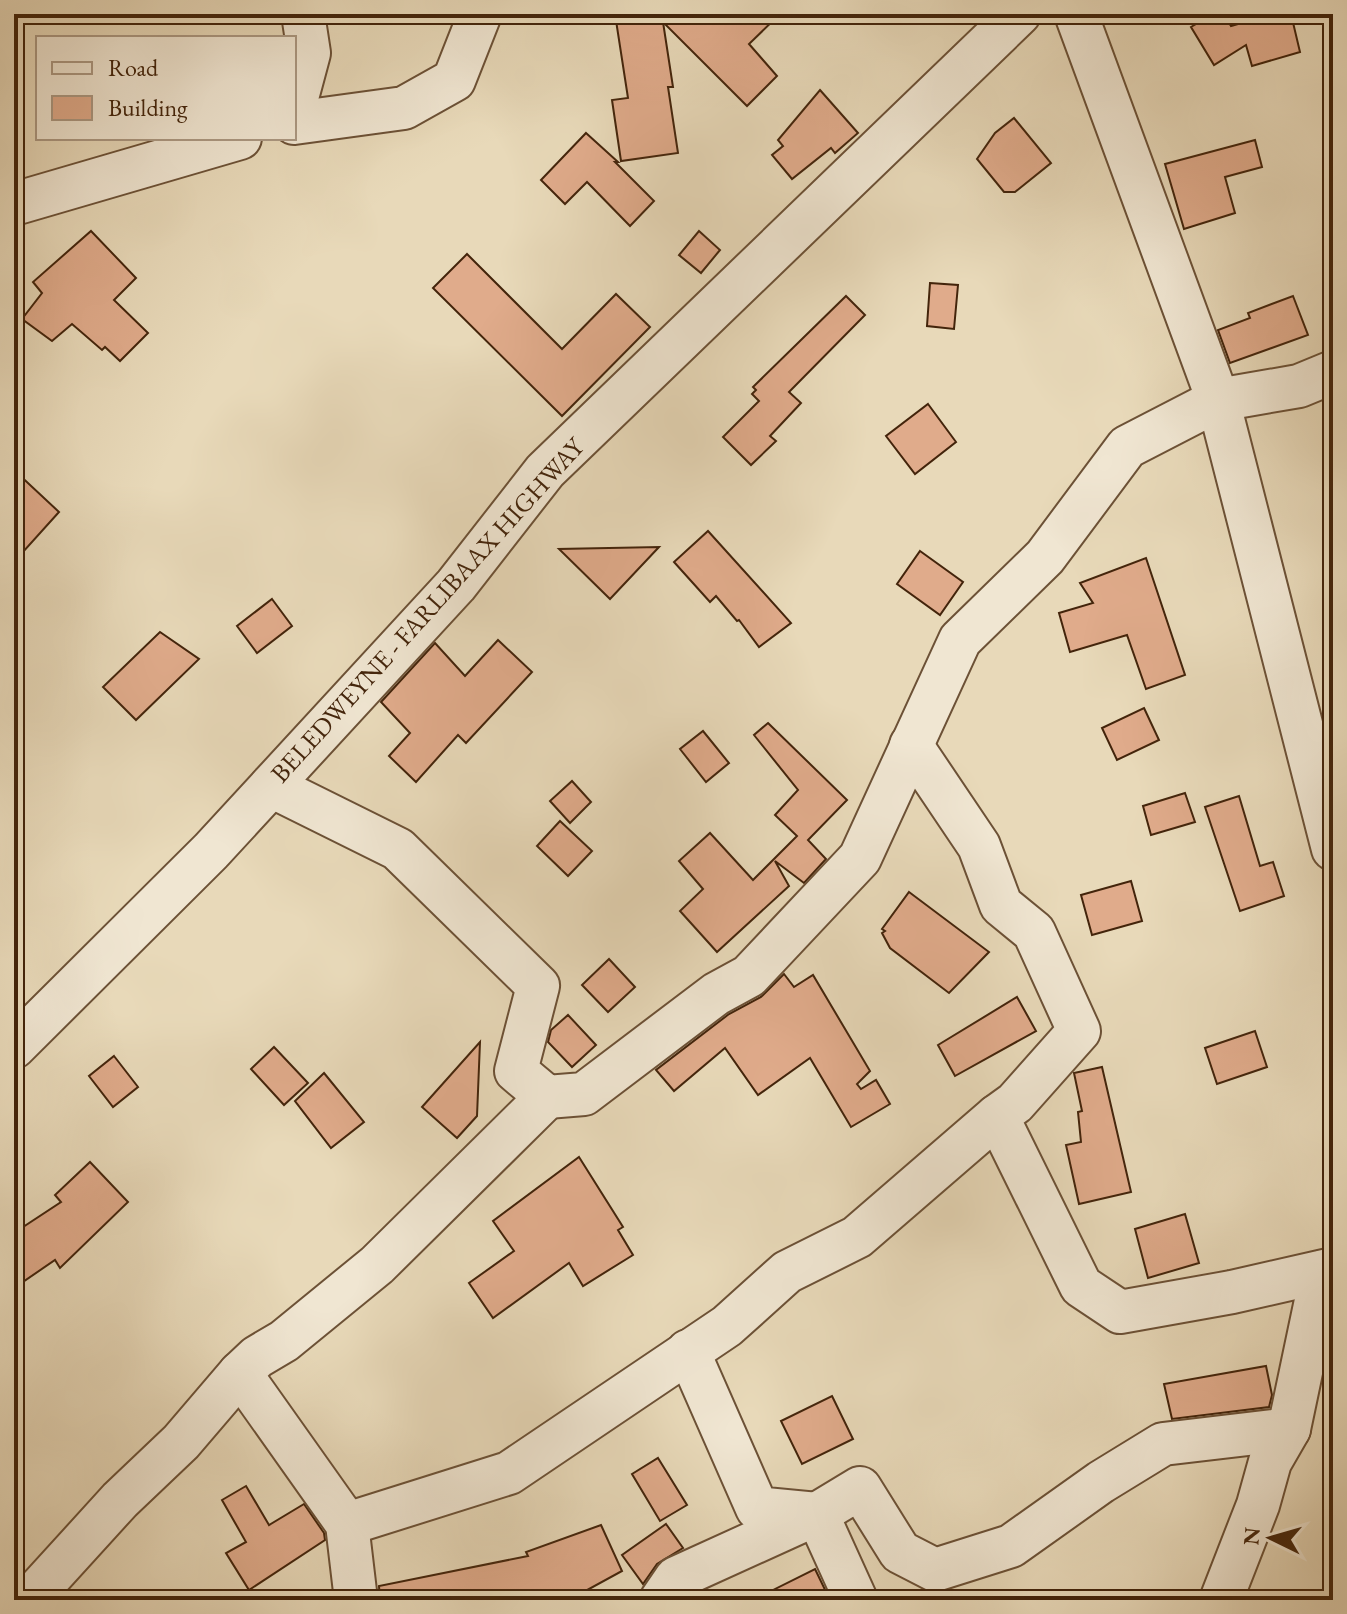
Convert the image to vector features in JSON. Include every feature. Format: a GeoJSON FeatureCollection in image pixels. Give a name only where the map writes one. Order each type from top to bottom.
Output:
{"type":"FeatureCollection","features":[{"type":"Feature","properties":{"kind":"street"},"geometry":{"type":"LineString","coordinates":[[296,102],[309,53],[303,14]]}},
{"type":"Feature","properties":{"kind":"street"},"geometry":{"type":"LineString","coordinates":[[296,123],[404,108],[454,80],[480,14]]}},
{"type":"Feature","properties":{"kind":"street","name":"BELEDWEYNE - FARLIBAAX HIGHWAY"},"geometry":{"type":"LineString","coordinates":[[14,1047],[211,851],[271,786],[456,585],[545,471],[1019,14]]}},
{"type":"Feature","properties":{"kind":"street"},"geometry":{"type":"LineString","coordinates":[[1076,14],[1218,400],[1333,849]]}},
{"type":"Feature","properties":{"kind":"street"},"geometry":{"type":"LineString","coordinates":[[14,204],[233,140]]}},
{"type":"Feature","properties":{"kind":"street"},"geometry":{"type":"LineString","coordinates":[[29,1600],[120,1500],[181,1442],[240,1373],[377,1265],[547,1097],[584,1094],[716,994],[749,976],[860,858],[960,640],[1045,557],[1127,447],[1218,400],[1299,386],[1333,372]]}},
{"type":"Feature","properties":{"kind":"street"},"geometry":{"type":"LineString","coordinates":[[347,1524],[509,1473],[727,1326],[787,1272],[857,1237],[1015,1103],[1079,1031],[1034,932],[1001,905],[979,846],[911,745]]}},
{"type":"Feature","properties":{"kind":"street"},"geometry":{"type":"LineString","coordinates":[[271,786],[398,849],[538,986],[516,1071],[547,1097]]}},
{"type":"Feature","properties":{"kind":"street"},"geometry":{"type":"LineString","coordinates":[[997,1116],[1081,1286],[1120,1312],[1327,1271],[1289,1429],[1270,1462],[1258,1505],[1221,1600]]}},
{"type":"Feature","properties":{"kind":"street"},"geometry":{"type":"LineString","coordinates":[[688,1351],[757,1508],[817,1514]]}},
{"type":"Feature","properties":{"kind":"street"},"geometry":{"type":"LineString","coordinates":[[240,1373],[347,1524],[356,1600]]}},
{"type":"Feature","properties":{"kind":"street"},"geometry":{"type":"LineString","coordinates":[[661,1600],[676,1578],[817,1514],[860,1488],[900,1552],[935,1570],[1011,1546],[1101,1482],[1163,1444],[1289,1429]]}},
{"type":"Feature","properties":{"kind":"street"},"geometry":{"type":"LineString","coordinates":[[817,1514],[856,1600]]}},
{"type":"Feature","properties":{"kind":"building"},"geometry":{"type":"Polygon","coordinates":[[[615,14],[780,14],[749,44],[777,76],[747,106],[663,22],[673,87],[668,87],[678,153],[621,161],[612,100],[628,98],[615,14]]]}},
{"type":"Feature","properties":{"kind":"building"},"geometry":{"type":"Polygon","coordinates":[[[1213,14],[1224,14],[1231,26],[1273,14],[1291,14],[1300,52],[1252,66],[1246,45],[1214,65],[1191,27],[1213,14]]]}},
{"type":"Feature","properties":{"kind":"building"},"geometry":{"type":"Polygon","coordinates":[[[820,90],[858,133],[835,153],[831,148],[792,179],[772,155],[783,146],[778,140],[820,90]]]}},
{"type":"Feature","properties":{"kind":"building"},"geometry":{"type":"Polygon","coordinates":[[[1014,118],[1051,163],[1015,192],[1004,192],[977,159],[995,133],[1014,118]]]}},
{"type":"Feature","properties":{"kind":"building"},"geometry":{"type":"Polygon","coordinates":[[[586,133],[654,201],[630,226],[587,182],[565,204],[541,180],[586,133]]]}},
{"type":"Feature","properties":{"kind":"building"},"geometry":{"type":"Polygon","coordinates":[[[1255,140],[1262,167],[1225,177],[1235,213],[1184,229],[1165,164],[1255,140]]]}},
{"type":"Feature","properties":{"kind":"building"},"geometry":{"type":"Polygon","coordinates":[[[91,231],[136,278],[114,300],[148,333],[120,361],[72,324],[52,341],[22,319],[42,293],[33,282],[91,231]]]}},
{"type":"Feature","properties":{"kind":"building"},"geometry":{"type":"Polygon","coordinates":[[[699,231],[720,250],[701,273],[679,255],[699,231]]]}},
{"type":"Feature","properties":{"kind":"building"},"geometry":{"type":"Polygon","coordinates":[[[467,254],[562,349],[616,294],[650,327],[562,416],[433,288],[467,254]]]}},
{"type":"Feature","properties":{"kind":"building"},"geometry":{"type":"Polygon","coordinates":[[[930,283],[958,285],[954,329],[927,326],[930,283]]]}},
{"type":"Feature","properties":{"kind":"building"},"geometry":{"type":"Polygon","coordinates":[[[846,296],[865,315],[789,392],[801,403],[770,436],[776,441],[751,465],[723,437],[759,401],[752,394],[756,390],[753,387],[846,296]]]}},
{"type":"Feature","properties":{"kind":"building"},"geometry":{"type":"Polygon","coordinates":[[[1293,296],[1308,335],[1230,363],[1218,330],[1250,318],[1248,313],[1293,296]]]}},
{"type":"Feature","properties":{"kind":"building"},"geometry":{"type":"Polygon","coordinates":[[[928,404],[956,442],[915,474],[886,436],[928,404]]]}},
{"type":"Feature","properties":{"kind":"building"},"geometry":{"type":"Polygon","coordinates":[[[14,470],[59,512],[14,562],[14,470]]]}},
{"type":"Feature","properties":{"kind":"building"},"geometry":{"type":"Polygon","coordinates":[[[708,531],[791,623],[759,647],[716,596],[710,602],[674,562],[708,531]]]}},
{"type":"Feature","properties":{"kind":"building"},"geometry":{"type":"Polygon","coordinates":[[[659,547],[610,599],[559,549],[659,547]]]}},
{"type":"Feature","properties":{"kind":"building"},"geometry":{"type":"Polygon","coordinates":[[[920,551],[963,582],[940,615],[897,584],[920,551]]]}},
{"type":"Feature","properties":{"kind":"building"},"geometry":{"type":"Polygon","coordinates":[[[1146,558],[1185,675],[1146,689],[1127,635],[1070,652],[1059,613],[1093,603],[1080,583],[1146,558]]]}},
{"type":"Feature","properties":{"kind":"building"},"geometry":{"type":"Polygon","coordinates":[[[272,599],[292,626],[257,653],[237,626],[272,599]]]}},
{"type":"Feature","properties":{"kind":"building"},"geometry":{"type":"Polygon","coordinates":[[[160,632],[199,659],[136,720],[103,687],[160,632]]]}},
{"type":"Feature","properties":{"kind":"building"},"geometry":{"type":"Polygon","coordinates":[[[498,640],[532,672],[466,743],[458,735],[416,782],[389,756],[410,733],[381,702],[435,643],[465,676],[498,640]]]}},
{"type":"Feature","properties":{"kind":"building"},"geometry":{"type":"Polygon","coordinates":[[[1144,708],[1159,740],[1117,760],[1102,728],[1144,708]]]}},
{"type":"Feature","properties":{"kind":"building"},"geometry":{"type":"Polygon","coordinates":[[[768,723],[847,800],[808,840],[826,859],[804,883],[775,861],[789,886],[717,952],[680,911],[703,889],[679,861],[710,833],[753,880],[797,836],[775,815],[798,790],[754,735],[768,723]]]}},
{"type":"Feature","properties":{"kind":"building"},"geometry":{"type":"Polygon","coordinates":[[[703,731],[729,763],[706,782],[680,749],[703,731]]]}},
{"type":"Feature","properties":{"kind":"building"},"geometry":{"type":"Polygon","coordinates":[[[572,781],[591,802],[570,823],[550,801],[572,781]]]}},
{"type":"Feature","properties":{"kind":"building"},"geometry":{"type":"Polygon","coordinates":[[[1185,793],[1195,822],[1151,835],[1143,806],[1185,793]]]}},
{"type":"Feature","properties":{"kind":"building"},"geometry":{"type":"Polygon","coordinates":[[[1239,796],[1260,866],[1273,862],[1284,896],[1240,911],[1205,807],[1239,796]]]}},
{"type":"Feature","properties":{"kind":"building"},"geometry":{"type":"Polygon","coordinates":[[[560,821],[592,851],[568,876],[537,846],[560,821]]]}},
{"type":"Feature","properties":{"kind":"building"},"geometry":{"type":"Polygon","coordinates":[[[1131,881],[1142,921],[1092,935],[1081,895],[1131,881]]]}},
{"type":"Feature","properties":{"kind":"building"},"geometry":{"type":"Polygon","coordinates":[[[909,892],[989,952],[949,993],[890,948],[882,933],[909,892]]]}},
{"type":"Feature","properties":{"kind":"building"},"geometry":{"type":"Polygon","coordinates":[[[609,959],[635,987],[608,1012],[582,985],[609,959]]]}},
{"type":"Feature","properties":{"kind":"building"},"geometry":{"type":"Polygon","coordinates":[[[784,974],[794,987],[813,975],[870,1071],[857,1084],[861,1089],[876,1080],[890,1104],[851,1127],[810,1058],[758,1095],[725,1048],[674,1091],[656,1070],[729,1014],[761,997],[784,974]]]}},
{"type":"Feature","properties":{"kind":"building"},"geometry":{"type":"Polygon","coordinates":[[[1017,997],[1036,1031],[955,1076],[938,1045],[1017,997]]]}},
{"type":"Feature","properties":{"kind":"building"},"geometry":{"type":"Polygon","coordinates":[[[568,1015],[596,1045],[572,1067],[548,1042],[551,1030],[568,1015]]]}},
{"type":"Feature","properties":{"kind":"building"},"geometry":{"type":"Polygon","coordinates":[[[1255,1031],[1267,1067],[1217,1084],[1205,1048],[1255,1031]]]}},
{"type":"Feature","properties":{"kind":"building"},"geometry":{"type":"Polygon","coordinates":[[[480,1042],[477,1116],[457,1138],[422,1107],[480,1042]]]}},
{"type":"Feature","properties":{"kind":"building"},"geometry":{"type":"Polygon","coordinates":[[[274,1047],[308,1083],[284,1105],[251,1069],[274,1047]]]}},
{"type":"Feature","properties":{"kind":"building"},"geometry":{"type":"Polygon","coordinates":[[[114,1056],[138,1087],[113,1107],[89,1076],[114,1056]]]}},
{"type":"Feature","properties":{"kind":"building"},"geometry":{"type":"Polygon","coordinates":[[[1102,1067],[1131,1192],[1079,1204],[1066,1145],[1081,1142],[1078,1112],[1082,1111],[1074,1073],[1102,1067]]]}},
{"type":"Feature","properties":{"kind":"building"},"geometry":{"type":"Polygon","coordinates":[[[324,1073],[364,1122],[331,1148],[295,1101],[324,1073]]]}},
{"type":"Feature","properties":{"kind":"building"},"geometry":{"type":"Polygon","coordinates":[[[579,1157],[623,1227],[618,1230],[633,1255],[583,1286],[569,1263],[493,1318],[469,1283],[514,1251],[493,1221],[579,1157]]]}},
{"type":"Feature","properties":{"kind":"building"},"geometry":{"type":"Polygon","coordinates":[[[90,1162],[128,1202],[60,1268],[55,1260],[14,1288],[14,1233],[61,1202],[55,1195],[90,1162]]]}},
{"type":"Feature","properties":{"kind":"building"},"geometry":{"type":"Polygon","coordinates":[[[1185,1214],[1199,1263],[1148,1278],[1135,1229],[1185,1214]]]}},
{"type":"Feature","properties":{"kind":"building"},"geometry":{"type":"Polygon","coordinates":[[[1266,1366],[1272,1395],[1269,1407],[1172,1419],[1164,1384],[1266,1366]]]}},
{"type":"Feature","properties":{"kind":"building"},"geometry":{"type":"Polygon","coordinates":[[[832,1396],[853,1439],[802,1464],[781,1421],[832,1396]]]}},
{"type":"Feature","properties":{"kind":"building"},"geometry":{"type":"Polygon","coordinates":[[[658,1458],[687,1505],[660,1521],[632,1474],[658,1458]]]}},
{"type":"Feature","properties":{"kind":"building"},"geometry":{"type":"Polygon","coordinates":[[[246,1486],[269,1525],[304,1504],[324,1533],[325,1540],[249,1590],[226,1553],[246,1542],[222,1500],[246,1486]]]}},
{"type":"Feature","properties":{"kind":"building"},"geometry":{"type":"Polygon","coordinates":[[[666,1524],[683,1548],[657,1564],[643,1584],[622,1555],[666,1524]]]}},
{"type":"Feature","properties":{"kind":"building"},"geometry":{"type":"Polygon","coordinates":[[[601,1525],[622,1571],[569,1600],[380,1600],[379,1586],[528,1556],[526,1552],[601,1525]]]}},
{"type":"Feature","properties":{"kind":"building"},"geometry":{"type":"Polygon","coordinates":[[[815,1569],[830,1600],[753,1600],[815,1569]]]}}]}
